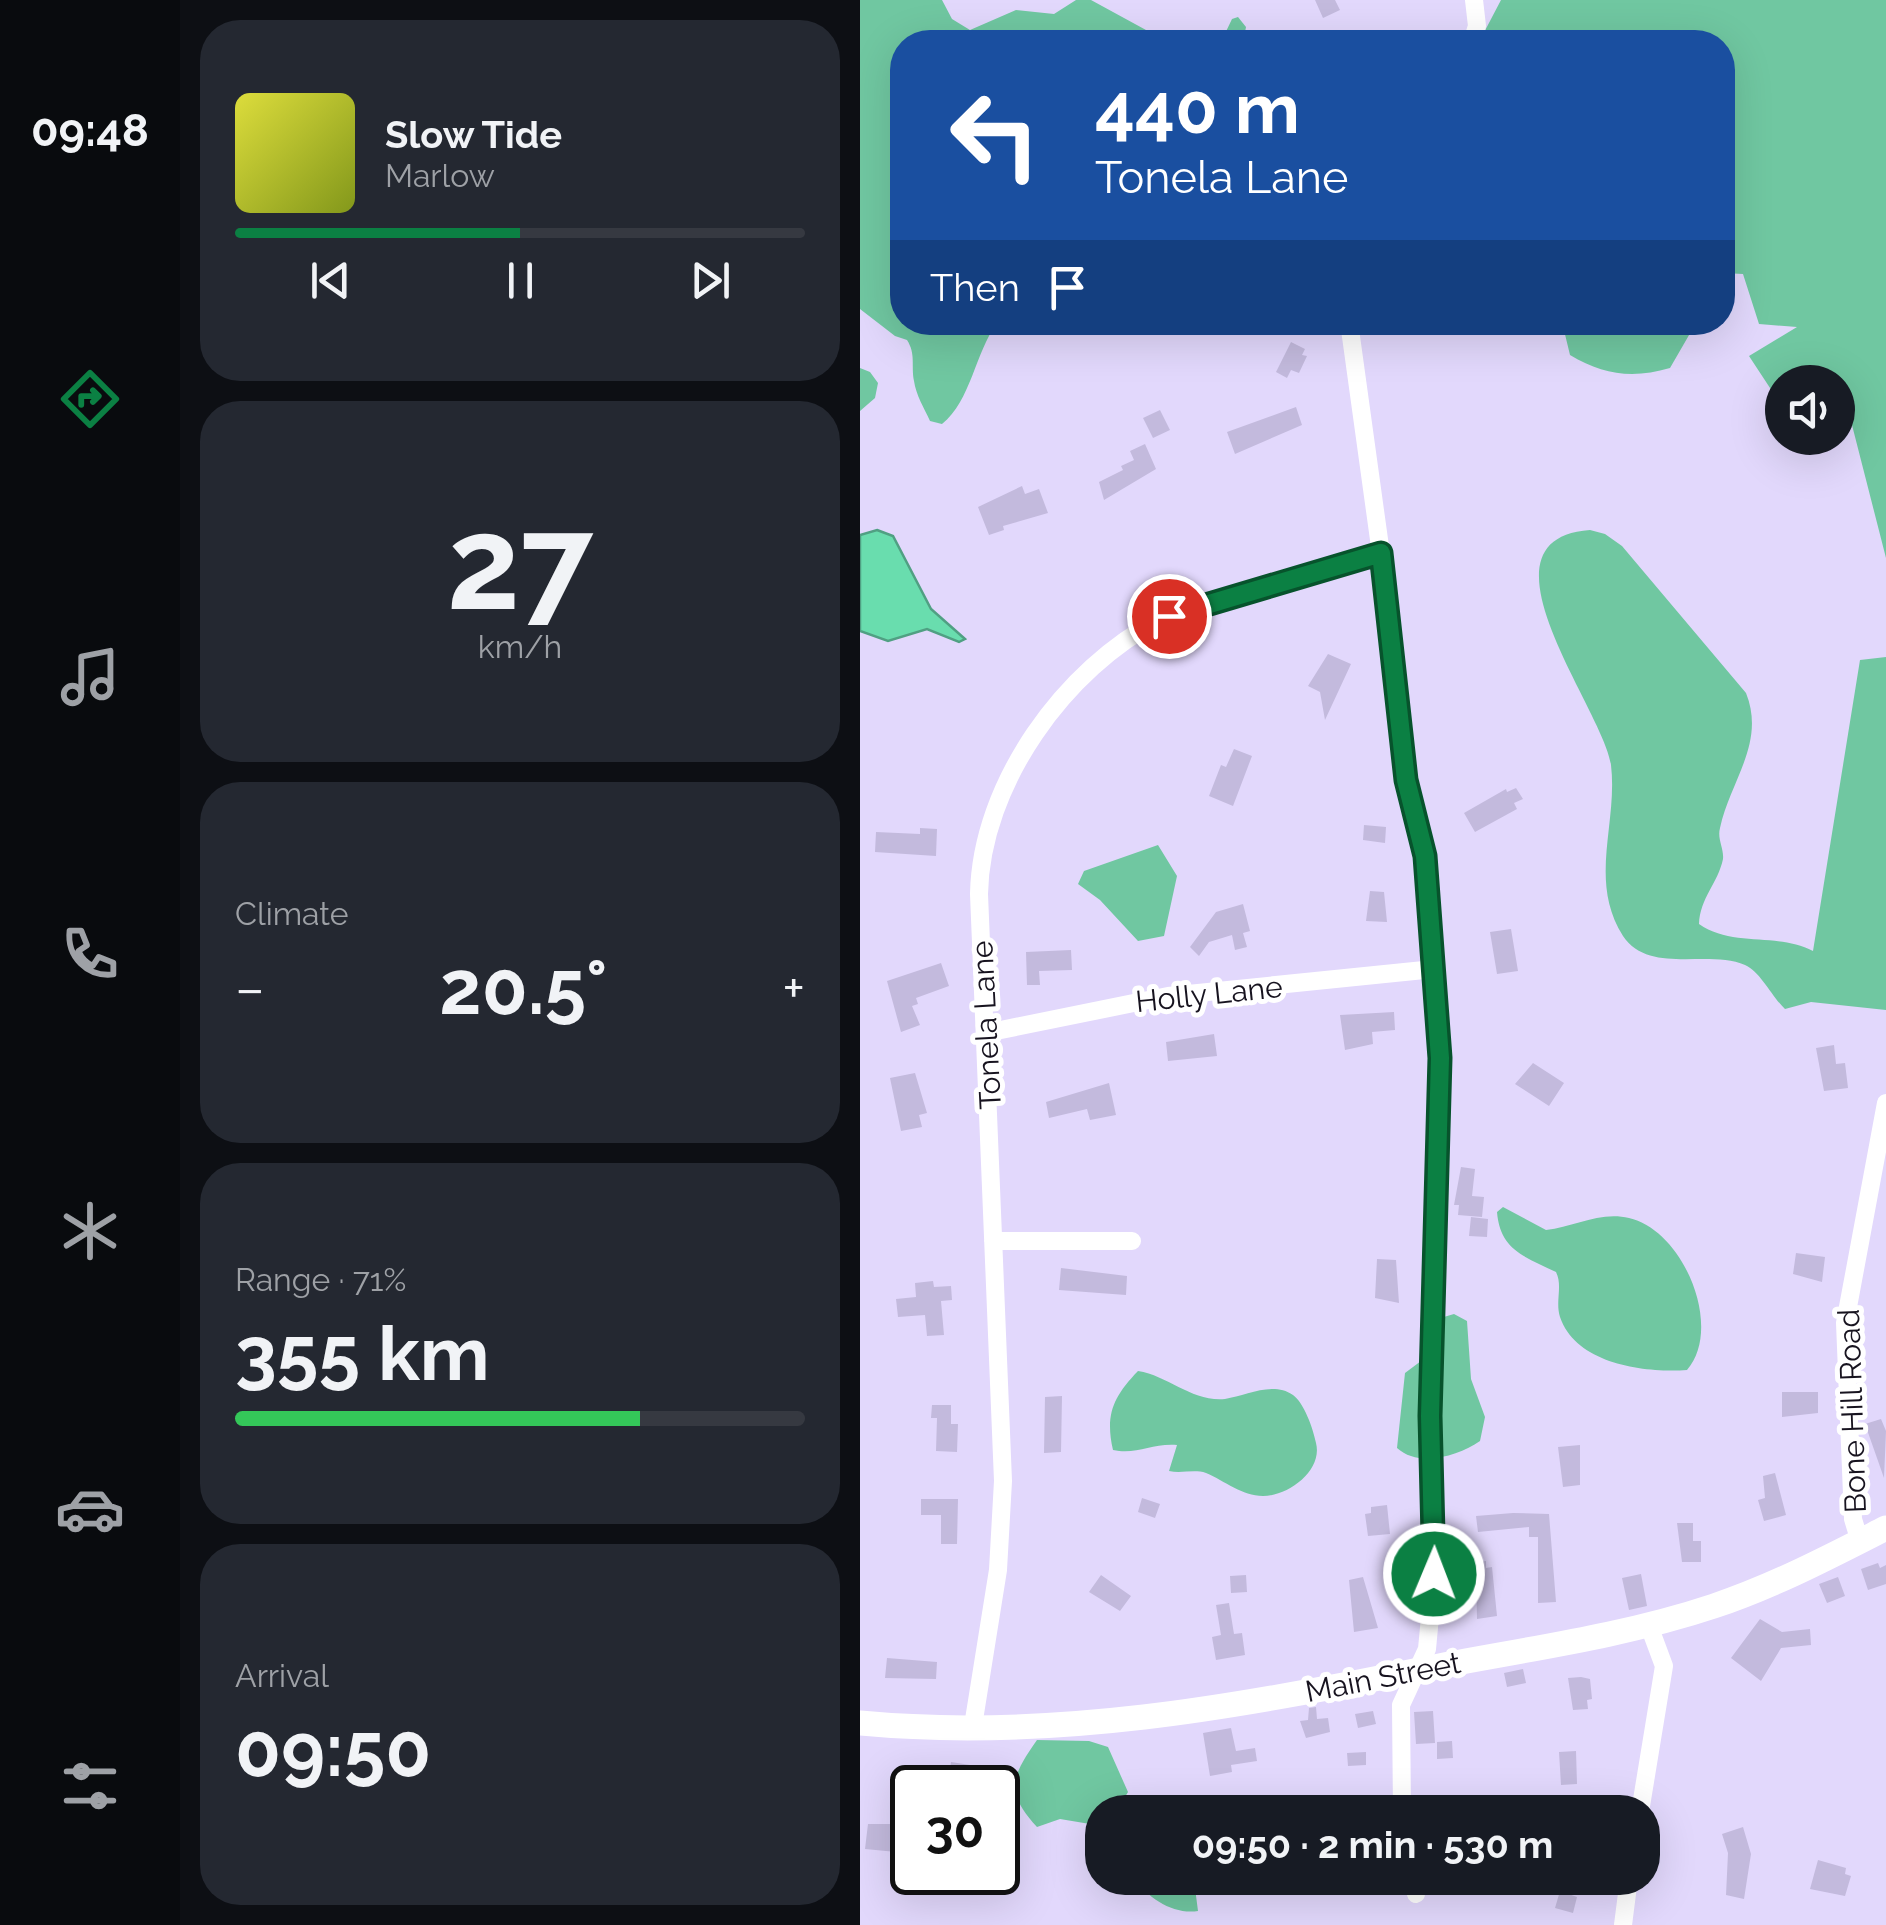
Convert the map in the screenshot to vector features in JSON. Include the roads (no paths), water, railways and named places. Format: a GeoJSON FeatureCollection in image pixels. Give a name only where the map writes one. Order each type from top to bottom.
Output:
{"type":"FeatureCollection","features":[{"type":"Feature","properties":{"kind":"main road","name":"Main Street"},"geometry":{"type":"LineString","coordinates":[[860,1724],[1033,1727],[1178,1714],[1415,1671],[1648,1623],[1732,1600],[1808,1570],[1886,1528]]}},
{"type":"Feature","properties":{"kind":"street"},"geometry":{"type":"LineString","coordinates":[[1474,0],[1476,30]]}},
{"type":"Feature","properties":{"kind":"street"},"geometry":{"type":"LineString","coordinates":[[1351,335],[1381,553],[1406,780],[1425,856],[1440,1102],[1430,1416],[1434,1574],[1428,1649],[1401,1704],[1402,1795]]}},
{"type":"Feature","properties":{"kind":"street","name":"Tonela Lane"},"geometry":{"type":"LineString","coordinates":[[973,1726],[1002,1528],[980,894],[982,858],[1014,768],[1053,710],[1097,663],[1162,618],[1381,553]]}},
{"type":"Feature","properties":{"kind":"street","name":"Holly Lane"},"geometry":{"type":"LineString","coordinates":[[986,1034],[1184,994],[1318,984],[1434,969]]}},
{"type":"Feature","properties":{"kind":"street","name":"Bone Hill Road"},"geometry":{"type":"LineString","coordinates":[[1860,1542],[1853,1519],[1845,1323],[1886,1103]]}},
{"type":"Feature","properties":{"kind":"street"},"geometry":{"type":"LineString","coordinates":[[993,1241],[1132,1241]]}},
{"type":"Feature","properties":{"kind":"street"},"geometry":{"type":"LineString","coordinates":[[1643,1795],[1664,1666],[1648,1623]]}},
{"type":"Feature","properties":{"kind":"street"},"geometry":{"type":"LineString","coordinates":[[1622,1925],[1627,1895]]}}]}
